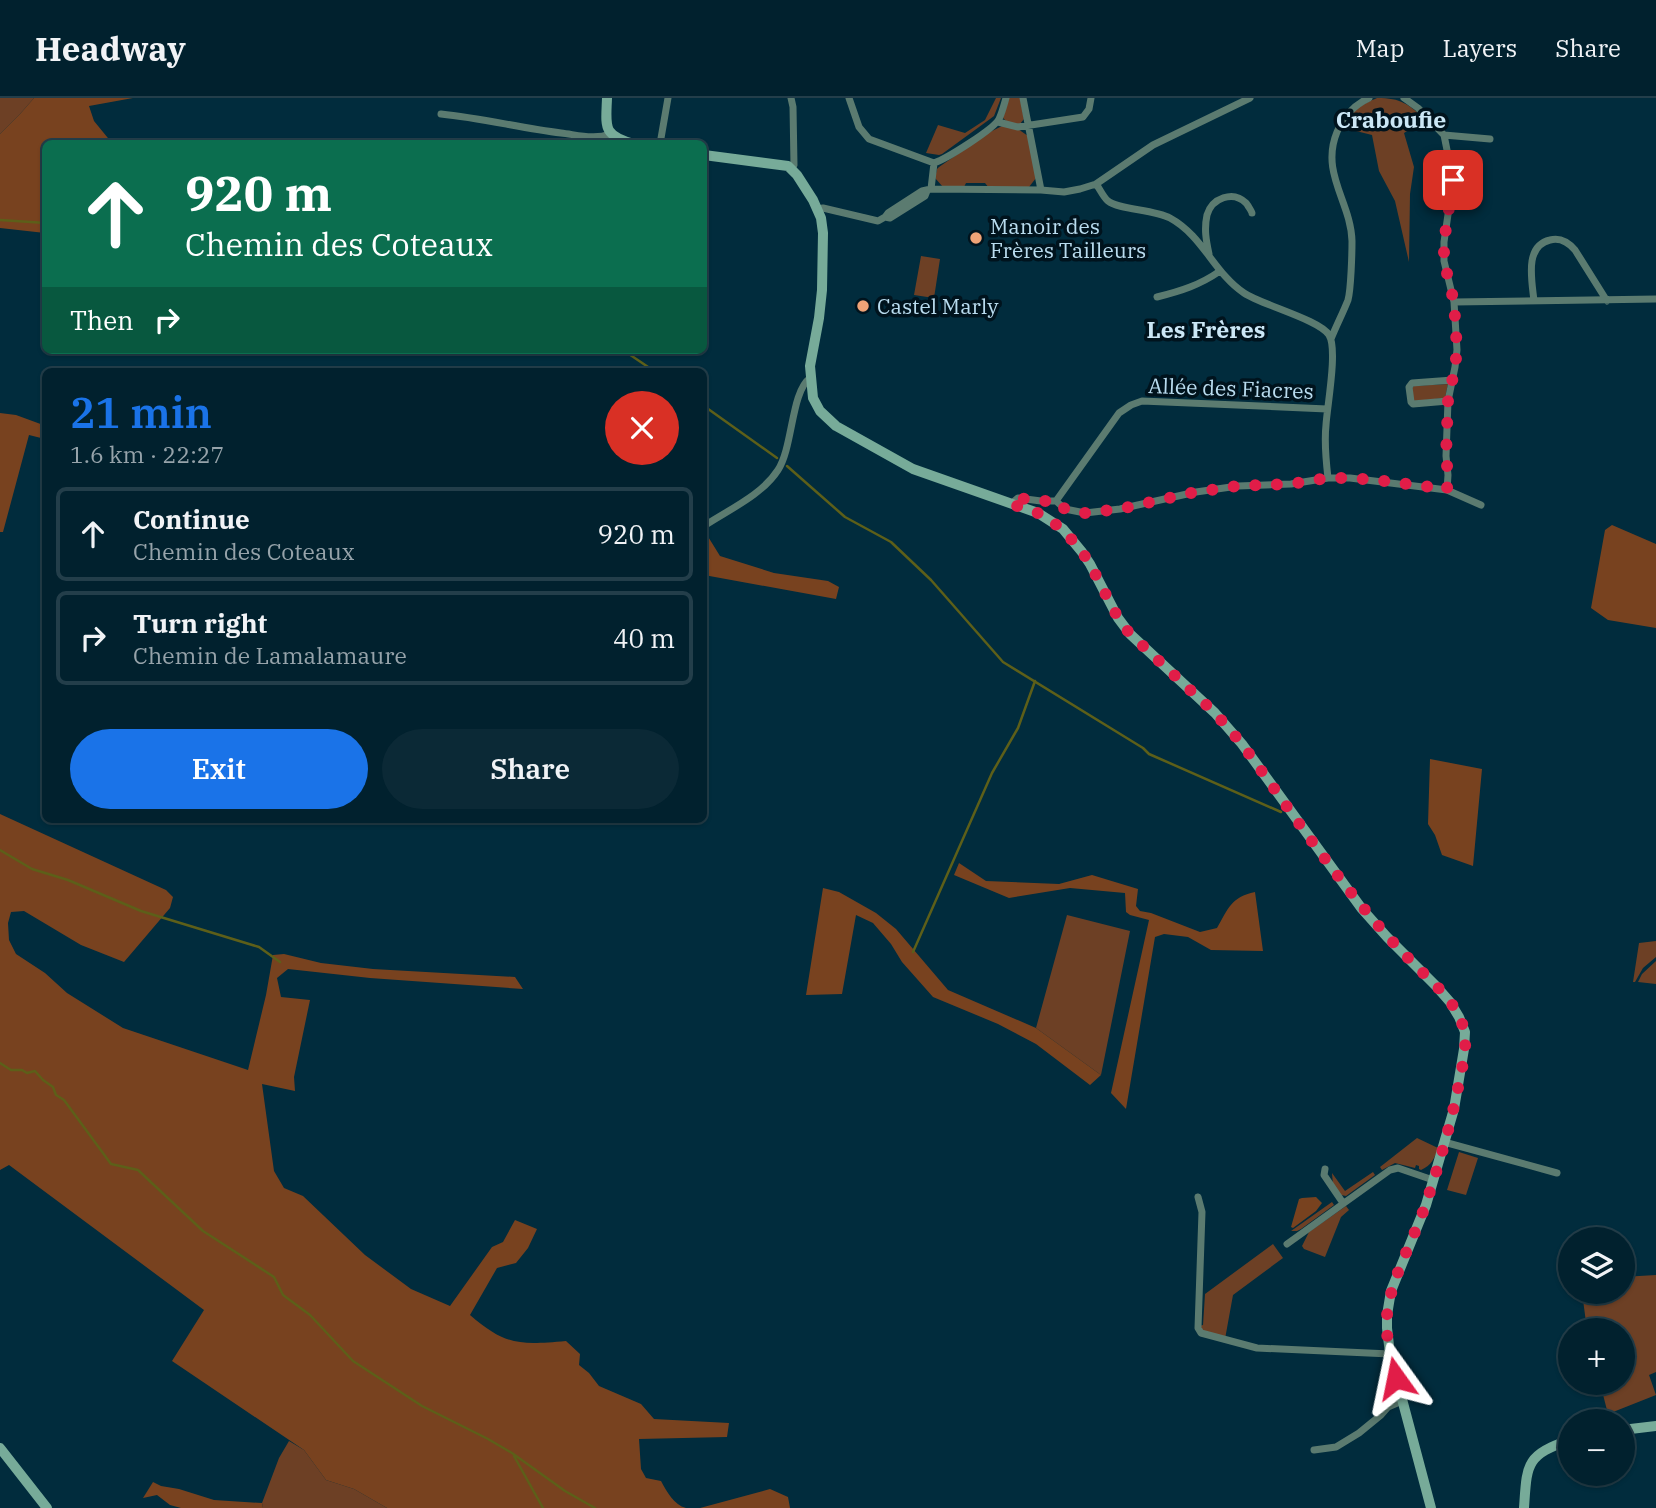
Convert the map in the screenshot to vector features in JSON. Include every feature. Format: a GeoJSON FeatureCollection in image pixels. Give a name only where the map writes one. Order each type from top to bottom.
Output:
{"type":"FeatureCollection","features":[{"type":"Feature","properties":{"kind":"street"},"geometry":{"type":"LineString","coordinates":[[607,98],[606,125],[610,134],[620,140]]}},
{"type":"Feature","properties":{"kind":"street"},"geometry":{"type":"LineString","coordinates":[[661,140],[668,98]]}},
{"type":"Feature","properties":{"kind":"street"},"geometry":{"type":"LineString","coordinates":[[792,98],[792,169]]}},
{"type":"Feature","properties":{"kind":"street"},"geometry":{"type":"LineString","coordinates":[[849,98],[859,127],[869,139],[934,163],[952,154],[998,122],[1006,98]]}},
{"type":"Feature","properties":{"kind":"street"},"geometry":{"type":"LineString","coordinates":[[1023,98],[1041,190]]}},
{"type":"Feature","properties":{"kind":"street"},"geometry":{"type":"LineString","coordinates":[[998,122],[1018,127],[1083,117],[1089,109],[1091,98]]}},
{"type":"Feature","properties":{"kind":"street"},"geometry":{"type":"LineString","coordinates":[[818,209],[878,221],[922,191],[1064,192],[1096,184],[1153,145],[1250,98]]}},
{"type":"Feature","properties":{"kind":"street"},"geometry":{"type":"LineString","coordinates":[[1331,339],[1349,298],[1352,239],[1348,217],[1331,167],[1333,142],[1340,124],[1349,112],[1369,98]]}},
{"type":"Feature","properties":{"kind":"street"},"geometry":{"type":"LineString","coordinates":[[1404,98],[1418,108],[1444,135],[1453,185],[1446,221],[1444,261],[1454,302],[1457,350],[1448,401],[1447,489]]}},
{"type":"Feature","properties":{"kind":"street"},"geometry":{"type":"LineString","coordinates":[[441,114],[590,137],[610,134]]}},
{"type":"Feature","properties":{"kind":"street"},"geometry":{"type":"LineString","coordinates":[[1444,135],[1490,139]]}},
{"type":"Feature","properties":{"kind":"street"},"geometry":{"type":"LineString","coordinates":[[707,155],[782,164],[792,169],[818,209],[823,233],[824,265],[810,378],[813,398],[825,417],[836,426],[913,469],[1038,513],[1063,529],[1082,552],[1118,618],[1130,634],[1215,713],[1235,736],[1362,909],[1436,986],[1460,1017],[1465,1032],[1464,1049],[1454,1109],[1426,1205],[1391,1291],[1387,1328],[1390,1354],[1431,1508]]}},
{"type":"Feature","properties":{"kind":"street"},"geometry":{"type":"LineString","coordinates":[[929,190],[934,163]]}},
{"type":"Feature","properties":{"kind":"street"},"geometry":{"type":"LineString","coordinates":[[1096,184],[1109,202],[1170,218],[1197,239],[1227,280],[1244,293],[1318,325],[1329,334],[1332,359],[1325,456],[1328,478]]}},
{"type":"Feature","properties":{"kind":"street"},"geometry":{"type":"LineString","coordinates":[[1209,256],[1205,232],[1208,212],[1216,200],[1228,196],[1238,198],[1247,204],[1252,213]]}},
{"type":"Feature","properties":{"kind":"street"},"geometry":{"type":"LineString","coordinates":[[1534,301],[1532,261],[1535,250],[1552,239],[1569,243],[1607,301]]}},
{"type":"Feature","properties":{"kind":"street"},"geometry":{"type":"LineString","coordinates":[[1157,297],[1205,282],[1220,271]]}},
{"type":"Feature","properties":{"kind":"street"},"geometry":{"type":"LineString","coordinates":[[1454,302],[1656,299]]}},
{"type":"Feature","properties":{"kind":"street"},"geometry":{"type":"LineString","coordinates":[[707,524],[758,491],[774,476],[784,459],[800,392],[810,378]]}},
{"type":"Feature","properties":{"kind":"street"},"geometry":{"type":"LineString","coordinates":[[1448,401],[1413,404],[1409,387],[1412,383],[1453,380]]}},
{"type":"Feature","properties":{"kind":"street","name":"Allée des Fiacres"},"geometry":{"type":"LineString","coordinates":[[1056,501],[1119,413],[1142,401],[1327,409]]}},
{"type":"Feature","properties":{"kind":"street"},"geometry":{"type":"LineString","coordinates":[[1011,504],[1018,498],[1056,501],[1065,509],[1085,513],[1120,509],[1196,492],[1238,486],[1350,478],[1447,489],[1481,505]]}},
{"type":"Feature","properties":{"kind":"street"},"geometry":{"type":"LineString","coordinates":[[1444,1142],[1557,1173]]}},
{"type":"Feature","properties":{"kind":"street"},"geometry":{"type":"LineString","coordinates":[[1287,1244],[1390,1170],[1398,1168],[1433,1180]]}},
{"type":"Feature","properties":{"kind":"street"},"geometry":{"type":"LineString","coordinates":[[1325,1170],[1324,1175],[1343,1203]]}},
{"type":"Feature","properties":{"kind":"street"},"geometry":{"type":"LineString","coordinates":[[1198,1197],[1202,1212],[1198,1328],[1201,1333],[1257,1348],[1390,1354]]}},
{"type":"Feature","properties":{"kind":"street"},"geometry":{"type":"LineString","coordinates":[[1314,1450],[1336,1447],[1359,1433],[1388,1407],[1402,1401]]}},
{"type":"Feature","properties":{"kind":"street"},"geometry":{"type":"LineString","coordinates":[[1635,1428],[1656,1426]]}},
{"type":"Feature","properties":{"kind":"street"},"geometry":{"type":"LineString","coordinates":[[1524,1508],[1526,1474],[1531,1462],[1540,1452],[1558,1444]]}},
{"type":"Feature","properties":{"kind":"street"},"geometry":{"type":"LineString","coordinates":[[0,1448],[47,1508]]}},
{"type":"Feature","properties":{"kind":"shaded area"},"geometry":{"type":"Polygon","coordinates":[[[0,98],[34,98],[0,134],[0,98]]]}},
{"type":"Feature","properties":{"kind":"shaded area"},"geometry":{"type":"Polygon","coordinates":[[[34,98],[133,98],[89,106],[94,121],[110,140],[42,140],[42,233],[0,228],[0,134],[34,98]]]}},
{"type":"Feature","properties":{"kind":"shaded area"},"geometry":{"type":"Polygon","coordinates":[[[996,98],[1001,98],[994,116],[942,154],[926,153],[938,125],[965,133],[985,120],[996,98]]]}},
{"type":"Feature","properties":{"kind":"shaded area"},"geometry":{"type":"Polygon","coordinates":[[[1009,98],[1020,98],[1024,119],[1019,125],[1003,118],[1009,98]]]}},
{"type":"Feature","properties":{"kind":"shaded area"},"geometry":{"type":"Polygon","coordinates":[[[1377,98],[1404,103],[1426,119],[1404,133],[1414,167],[1410,194],[1409,262],[1395,201],[1379,171],[1372,135],[1344,128],[1352,113],[1377,98]]]}},
{"type":"Feature","properties":{"kind":"shaded area"},"geometry":{"type":"Polygon","coordinates":[[[1002,126],[1018,129],[1028,136],[1036,178],[1029,187],[989,188],[985,183],[966,183],[964,187],[943,187],[935,178],[937,169],[1002,126]]]}},
{"type":"Feature","properties":{"kind":"shaded area"},"geometry":{"type":"Polygon","coordinates":[[[921,256],[940,259],[934,298],[914,295],[921,256]]]}},
{"type":"Feature","properties":{"kind":"shaded area"},"geometry":{"type":"Polygon","coordinates":[[[1448,384],[1445,398],[1413,400],[1414,386],[1448,384]]]}},
{"type":"Feature","properties":{"kind":"shaded area"},"geometry":{"type":"Polygon","coordinates":[[[0,413],[16,415],[42,425],[42,438],[29,435],[3,532],[0,532],[0,413]]]}},
{"type":"Feature","properties":{"kind":"shaded area"},"geometry":{"type":"Polygon","coordinates":[[[1612,525],[1656,544],[1656,628],[1608,620],[1591,608],[1605,530],[1612,525]]]}},
{"type":"Feature","properties":{"kind":"shaded area"},"geometry":{"type":"Polygon","coordinates":[[[707,535],[720,556],[774,573],[828,581],[839,587],[836,599],[707,576],[707,535]]]}},
{"type":"Feature","properties":{"kind":"shaded area"},"geometry":{"type":"Polygon","coordinates":[[[1430,759],[1482,769],[1473,866],[1442,855],[1428,824],[1430,759]]]}},
{"type":"Feature","properties":{"kind":"shaded area"},"geometry":{"type":"Polygon","coordinates":[[[0,814],[166,890],[173,897],[170,908],[124,962],[81,945],[24,911],[11,912],[8,923],[9,940],[16,954],[45,973],[67,993],[123,1028],[248,1070],[273,955],[284,954],[321,963],[373,969],[515,977],[523,989],[288,969],[277,978],[281,997],[310,1000],[294,1077],[295,1091],[262,1084],[274,1171],[284,1188],[303,1196],[365,1255],[411,1289],[450,1306],[492,1247],[503,1242],[515,1220],[537,1229],[528,1248],[516,1263],[497,1268],[470,1315],[494,1333],[514,1341],[566,1341],[580,1354],[579,1365],[599,1386],[641,1404],[654,1419],[729,1423],[727,1437],[639,1439],[641,1469],[646,1478],[661,1481],[674,1501],[686,1508],[387,1508],[354,1489],[326,1480],[304,1450],[172,1361],[204,1310],[9,1165],[0,1170],[0,814]]]}},
{"type":"Feature","properties":{"kind":"shaded area"},"geometry":{"type":"Polygon","coordinates":[[[959,863],[986,881],[1059,884],[1092,875],[1138,889],[1136,906],[1140,911],[1200,932],[1217,928],[1235,901],[1255,892],[1263,951],[1211,950],[1188,937],[1164,934],[1155,937],[1126,1109],[1111,1093],[1149,920],[1126,912],[1125,893],[1070,888],[1009,898],[954,875],[959,863]]]}},
{"type":"Feature","properties":{"kind":"shaded area"},"geometry":{"type":"Polygon","coordinates":[[[823,888],[839,892],[876,913],[896,929],[948,990],[1036,1028],[1101,1075],[1090,1085],[1036,1044],[998,1024],[933,997],[873,923],[856,915],[842,994],[806,995],[823,888]]]}},
{"type":"Feature","properties":{"kind":"shaded area"},"geometry":{"type":"Polygon","coordinates":[[[1067,915],[1130,931],[1101,1075],[1036,1028],[1067,915]]]}},
{"type":"Feature","properties":{"kind":"shaded area"},"geometry":{"type":"Polygon","coordinates":[[[1656,941],[1656,957],[1643,968],[1633,982],[1639,943],[1656,941]]]}},
{"type":"Feature","properties":{"kind":"shaded area"},"geometry":{"type":"Polygon","coordinates":[[[1656,961],[1656,984],[1638,982],[1642,974],[1656,961]]]}},
{"type":"Feature","properties":{"kind":"shaded area"},"geometry":{"type":"Polygon","coordinates":[[[1417,1138],[1438,1148],[1428,1166],[1421,1170],[1416,1165],[1415,1168],[1395,1163],[1382,1170],[1380,1167],[1417,1138]]]}},
{"type":"Feature","properties":{"kind":"shaded area"},"geometry":{"type":"Polygon","coordinates":[[[1459,1152],[1478,1158],[1466,1195],[1447,1190],[1459,1152]]]}},
{"type":"Feature","properties":{"kind":"shaded area"},"geometry":{"type":"Polygon","coordinates":[[[1373,1172],[1375,1175],[1346,1196],[1341,1195],[1333,1185],[1332,1173],[1345,1191],[1373,1172]]]}},
{"type":"Feature","properties":{"kind":"shaded area"},"geometry":{"type":"Polygon","coordinates":[[[1316,1197],[1322,1203],[1316,1211],[1291,1227],[1299,1199],[1316,1197]]]}},
{"type":"Feature","properties":{"kind":"shaded area"},"geometry":{"type":"Polygon","coordinates":[[[1332,1202],[1334,1205],[1301,1229],[1291,1231],[1332,1202]]]}},
{"type":"Feature","properties":{"kind":"shaded area"},"geometry":{"type":"Polygon","coordinates":[[[1346,1206],[1349,1210],[1341,1217],[1325,1257],[1304,1249],[1302,1246],[1309,1232],[1346,1206]]]}},
{"type":"Feature","properties":{"kind":"shaded area"},"geometry":{"type":"Polygon","coordinates":[[[1273,1244],[1283,1258],[1233,1295],[1225,1339],[1203,1332],[1199,1326],[1203,1325],[1205,1294],[1273,1244]]]}},
{"type":"Feature","properties":{"kind":"shaded area"},"geometry":{"type":"Polygon","coordinates":[[[1656,1275],[1656,1372],[1649,1375],[1656,1395],[1621,1409],[1607,1409],[1603,1395],[1635,1395],[1635,1318],[1585,1318],[1584,1304],[1635,1304],[1635,1276],[1656,1275]]]}},
{"type":"Feature","properties":{"kind":"shaded area"},"geometry":{"type":"Polygon","coordinates":[[[289,1441],[304,1450],[326,1480],[354,1489],[387,1508],[263,1508],[262,1503],[279,1458],[289,1441]]]}},
{"type":"Feature","properties":{"kind":"shaded area"},"geometry":{"type":"Polygon","coordinates":[[[153,1482],[214,1500],[262,1503],[263,1508],[181,1508],[170,1505],[157,1495],[143,1498],[153,1482]]]}},
{"type":"Feature","properties":{"kind":"shaded area"},"geometry":{"type":"Polygon","coordinates":[[[770,1489],[788,1497],[790,1508],[700,1508],[770,1489]]]}},
{"type":"Feature","properties":{"kind":"waterway"},"geometry":{"type":"LineString","coordinates":[[0,220],[42,223]]}},
{"type":"Feature","properties":{"kind":"waterway"},"geometry":{"type":"LineString","coordinates":[[629,354],[650,368]]}},
{"type":"Feature","properties":{"kind":"waterway"},"geometry":{"type":"LineString","coordinates":[[707,408],[777,458]]}},
{"type":"Feature","properties":{"kind":"waterway"},"geometry":{"type":"LineString","coordinates":[[787,466],[845,517],[891,542],[931,580],[1003,662],[1149,754],[1281,812]]}},
{"type":"Feature","properties":{"kind":"waterway"},"geometry":{"type":"LineString","coordinates":[[913,952],[992,773],[1018,728],[1035,681]]}},
{"type":"Feature","properties":{"kind":"waterway"},"geometry":{"type":"LineString","coordinates":[[0,850],[32,869],[68,880],[141,911],[259,947],[280,962]]}},
{"type":"Feature","properties":{"kind":"waterway"},"geometry":{"type":"LineString","coordinates":[[0,1063],[11,1070],[27,1073],[35,1071],[53,1087],[56,1095],[64,1100],[111,1164],[138,1170],[203,1231],[274,1277],[283,1295],[310,1315],[353,1361],[422,1406],[512,1453],[565,1491],[595,1508]]}},
{"type":"Feature","properties":{"kind":"waterway"},"geometry":{"type":"LineString","coordinates":[[514,1456],[543,1508]]}},
{"type":"Feature","properties":{"kind":"place","name":"Manoir des Frères Tailleurs"},"geometry":{"type":"Point","coordinates":[976,238]}},
{"type":"Feature","properties":{"kind":"place","name":"Castel Marly"},"geometry":{"type":"Point","coordinates":[863,306]}},
{"type":"Feature","properties":{"kind":"district","name":"Craboufie"},"geometry":{"type":"Point","coordinates":[1391,119]}},
{"type":"Feature","properties":{"kind":"district","name":"Les Frères"},"geometry":{"type":"Point","coordinates":[1206,329]}},
{"type":"Feature","properties":{"kind":"route"},"geometry":{"type":"LineString","coordinates":[[1396,1378],[1387,1328],[1391,1291],[1426,1205],[1454,1109],[1464,1049],[1465,1032],[1460,1017],[1436,986],[1362,909],[1228,727],[1130,634],[1118,618],[1090,564],[1071,538],[1063,529],[1038,513],[1011,504],[1018,498],[1056,501],[1065,509],[1085,513],[1120,509],[1196,492],[1328,478],[1385,481],[1447,489],[1448,401],[1457,350],[1454,302],[1444,261],[1444,242],[1453,180]]}}]}
